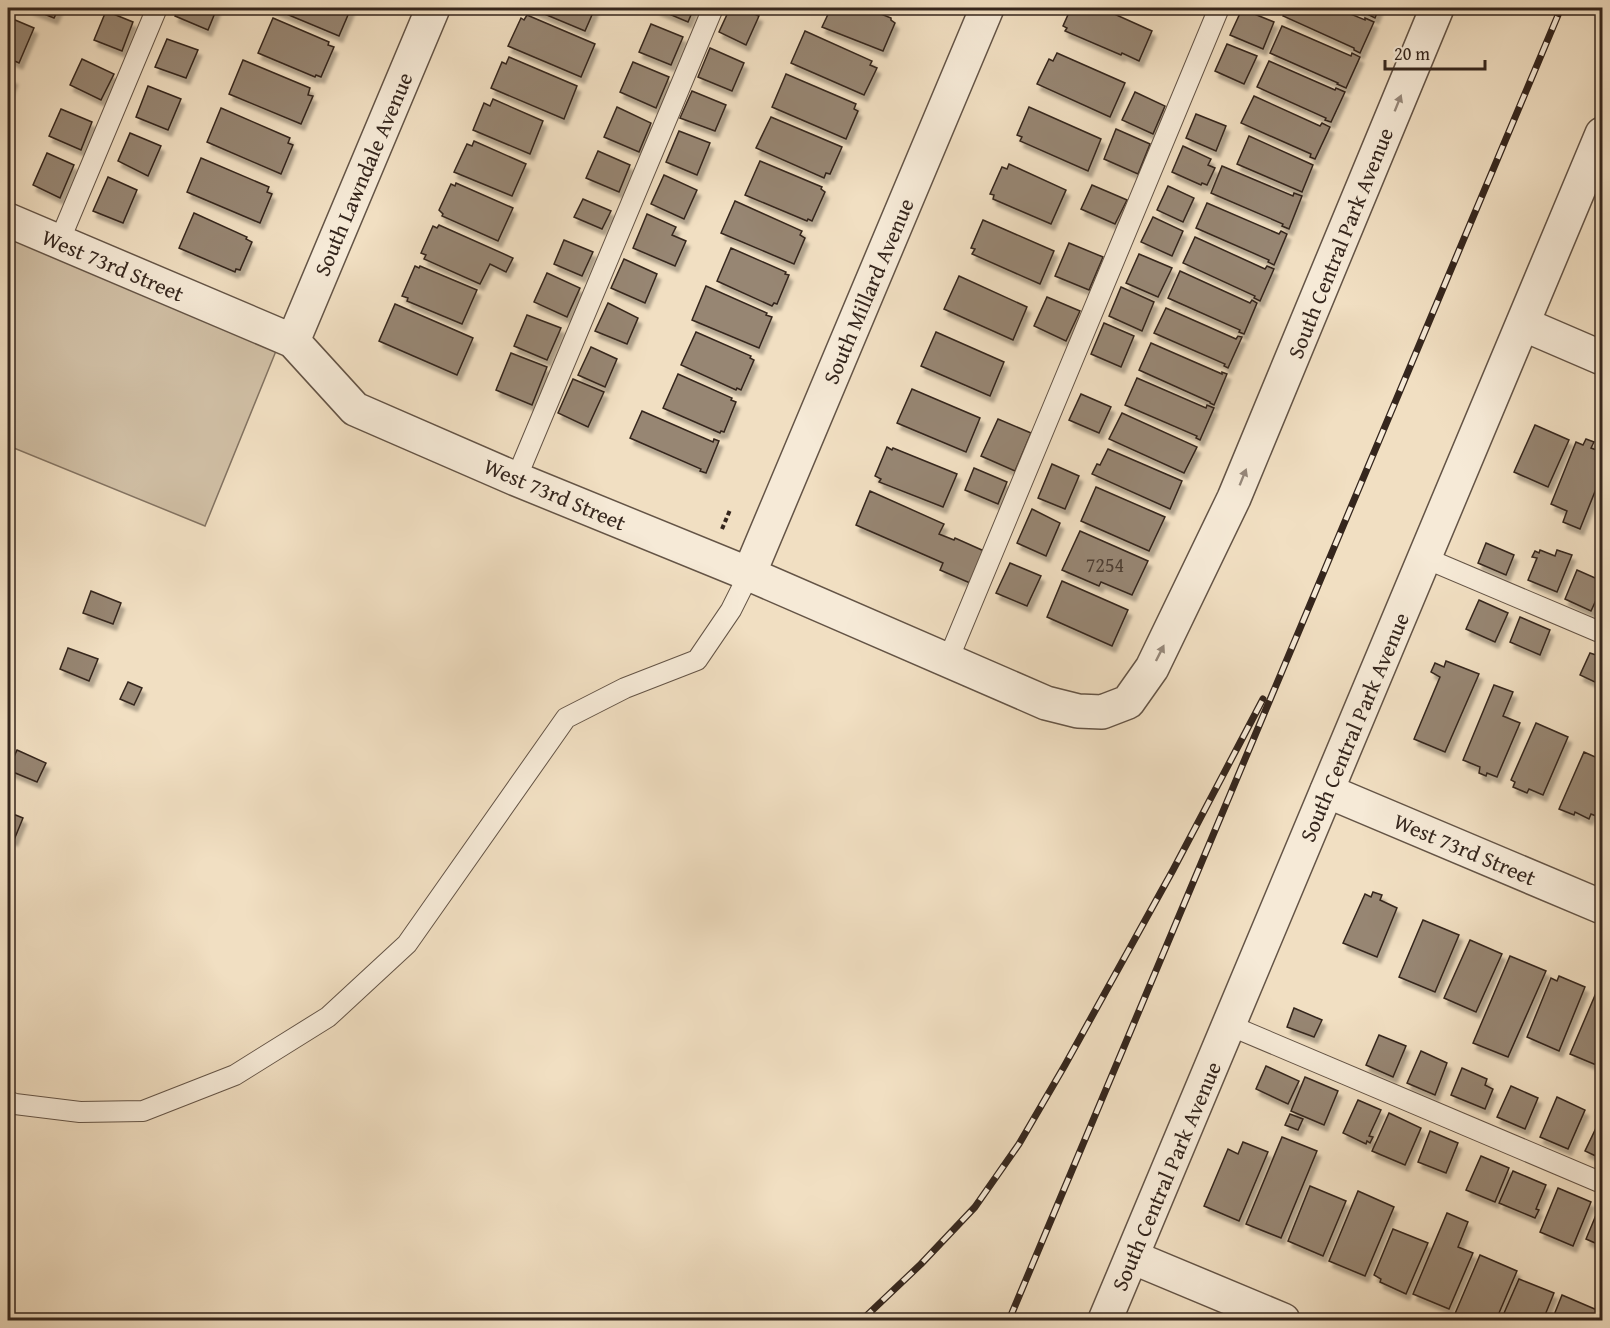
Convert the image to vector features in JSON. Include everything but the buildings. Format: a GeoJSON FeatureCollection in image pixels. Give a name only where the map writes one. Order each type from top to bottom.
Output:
{"type":"FeatureCollection","features":[{"type":"Feature","properties":{"kind":"street","name":"South Lawndale Avenue"},"geometry":{"type":"LineString","coordinates":[[293,341],[433,8]]}},
{"type":"Feature","properties":{"kind":"street","name":"South Millard Avenue"},"geometry":{"type":"LineString","coordinates":[[749,574],[987,8]]}},
{"type":"Feature","properties":{"kind":"street","name":"South Central Park Avenue"},"geometry":{"type":"LineString","coordinates":[[1128,702],[1152,668],[1234,498],[1437,8]]}},
{"type":"Feature","properties":{"kind":"street","name":"South Central Park Avenue"},"geometry":{"type":"LineString","coordinates":[[1105,1320],[1602,134]]}},
{"type":"Feature","properties":{"kind":"street","name":"West 73rd Street"},"geometry":{"type":"LineString","coordinates":[[8,220],[293,341],[355,409],[749,574],[1046,703],[1078,711],[1101,712],[1128,702]]}},
{"type":"Feature","properties":{"kind":"street"},"geometry":{"type":"LineString","coordinates":[[1523,324],[1602,358]]}},
{"type":"Feature","properties":{"kind":"street","name":"West 73rd Street"},"geometry":{"type":"LineString","coordinates":[[1327,791],[1602,907]]}},
{"type":"Feature","properties":{"kind":"street"},"geometry":{"type":"LineString","coordinates":[[1132,1257],[1283,1320]]}},
{"type":"Feature","properties":{"kind":"lane"},"geometry":{"type":"LineString","coordinates":[[59,242],[157,8]]}},
{"type":"Feature","properties":{"kind":"lane"},"geometry":{"type":"LineString","coordinates":[[516,478],[713,8]]}},
{"type":"Feature","properties":{"kind":"lane"},"geometry":{"type":"LineString","coordinates":[[948,660],[1219,8]]}},
{"type":"Feature","properties":{"kind":"lane"},"geometry":{"type":"LineString","coordinates":[[1425,558],[1602,633]]}},
{"type":"Feature","properties":{"kind":"lane"},"geometry":{"type":"LineString","coordinates":[[8,1101],[15,1104],[80,1112],[143,1111],[235,1076],[328,1017],[407,944],[566,718],[626,688],[697,660],[730,610],[749,574]]}},
{"type":"Feature","properties":{"kind":"lane"},"geometry":{"type":"LineString","coordinates":[[1229,1025],[1602,1183]]}},
{"type":"Feature","properties":{"kind":"shaded area"},"geometry":{"type":"Polygon","coordinates":[[[8,236],[276,351],[205,526],[9,446],[8,449],[8,236]]]}},
{"type":"Feature","properties":{"kind":"railway"},"geometry":{"type":"LineString","coordinates":[[1009,1320],[1561,8]]}},
{"type":"Feature","properties":{"kind":"railway"},"geometry":{"type":"LineString","coordinates":[[862,1320],[921,1264],[975,1207],[1019,1144],[1173,870],[1263,699]]}}]}
